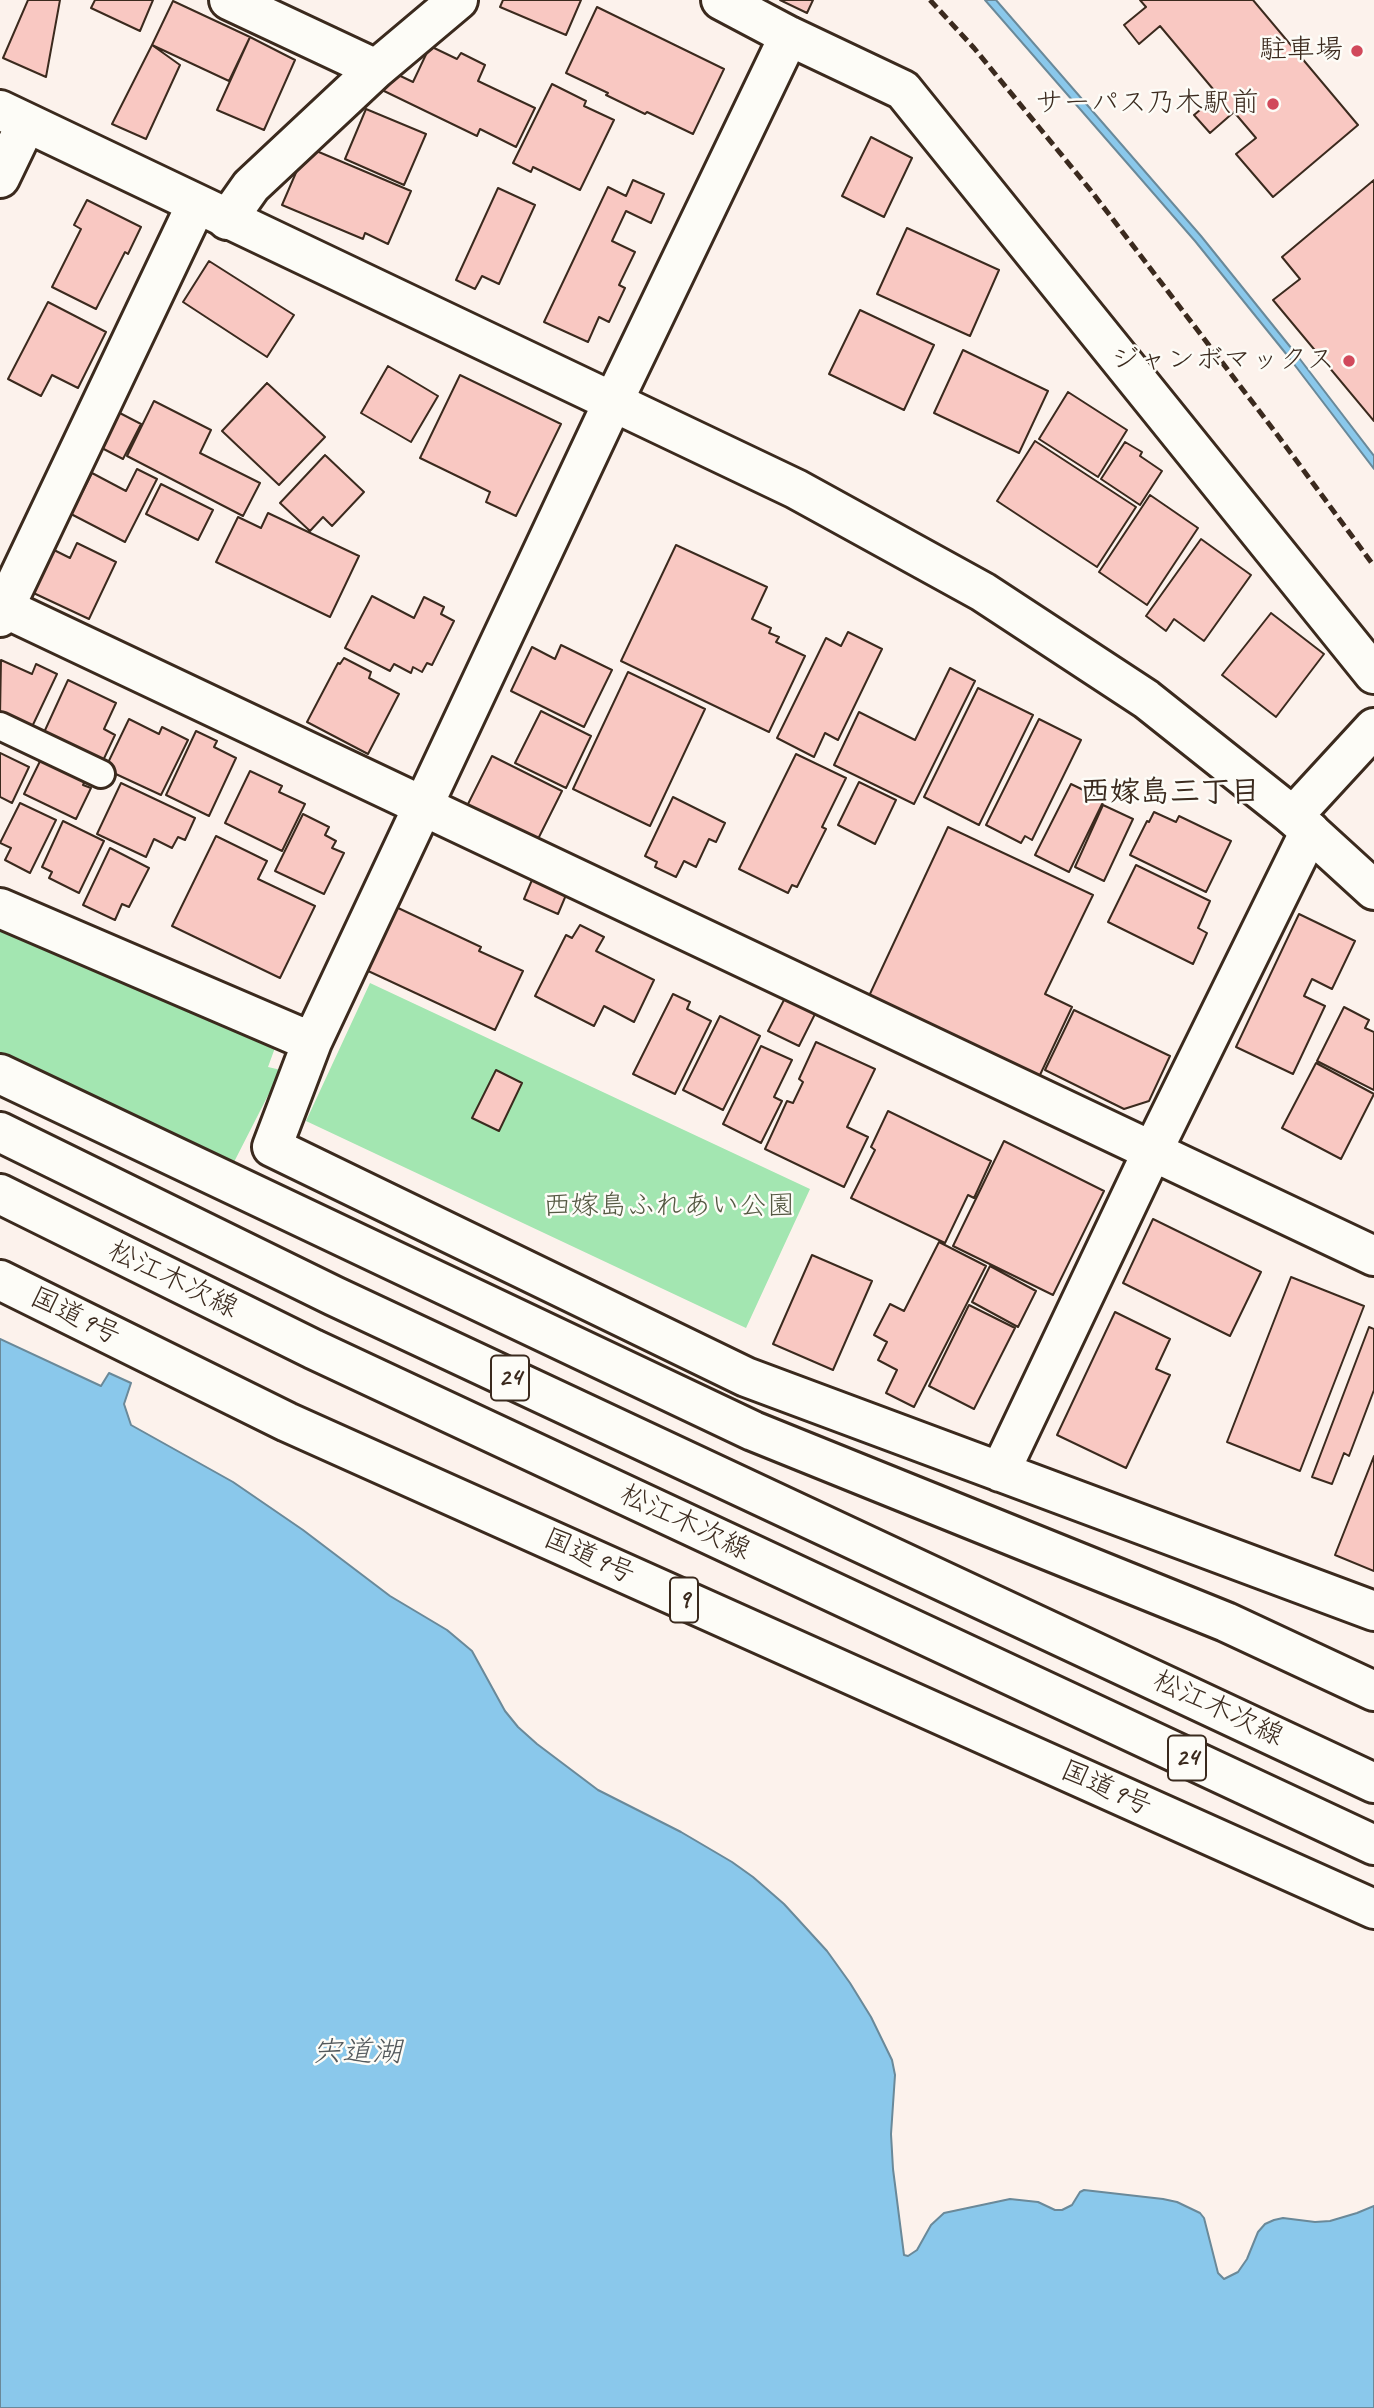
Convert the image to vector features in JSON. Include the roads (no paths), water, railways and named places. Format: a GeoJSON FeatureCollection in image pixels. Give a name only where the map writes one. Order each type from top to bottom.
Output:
{"type":"FeatureCollection","features":[{"type":"Feature","properties":{"kind":"main road"},"geometry":{"type":"LineString","coordinates":[[229,0],[376,69]]}},
{"type":"Feature","properties":{"kind":"main road"},"geometry":{"type":"LineString","coordinates":[[458,0],[376,69],[251,186],[212,212],[1,610],[424,805],[1374,1256]]}},
{"type":"Feature","properties":{"kind":"main road"},"geometry":{"type":"LineString","coordinates":[[721,0],[789,36],[903,90],[1374,674]]}},
{"type":"Feature","properties":{"kind":"main road"},"geometry":{"type":"LineString","coordinates":[[789,36],[612,404],[312,1042],[272,1147],[746,1377],[1374,1611]]}},
{"type":"Feature","properties":{"kind":"main road"},"geometry":{"type":"LineString","coordinates":[[0,178],[13,117],[612,404],[796,489],[983,592],[1146,699],[1302,824],[1374,890]]}},
{"type":"Feature","properties":{"kind":"main road"},"geometry":{"type":"LineString","coordinates":[[1000,1472],[1152,1152],[1302,824],[1374,728]]}},
{"type":"Feature","properties":{"kind":"main road"},"geometry":{"type":"LineString","coordinates":[[0,908],[312,1042]]}},
{"type":"Feature","properties":{"kind":"main road"},"geometry":{"type":"LineString","coordinates":[[0,1074],[753,1431],[1226,1622],[1374,1691]]}},
{"type":"Feature","properties":{"kind":"main road","name":"松江木次線"},"geometry":{"type":"LineString","coordinates":[[0,1132],[334,1296],[1374,1783]]}},
{"type":"Feature","properties":{"kind":"main road","name":"松江木次線"},"geometry":{"type":"LineString","coordinates":[[0,1194],[313,1349],[1374,1845]]}},
{"type":"Feature","properties":{"kind":"main road","name":"国道9号"},"geometry":{"type":"LineString","coordinates":[[0,1280],[287,1422],[1374,1909]]}},
{"type":"Feature","properties":{"kind":"lane"},"geometry":{"type":"LineString","coordinates":[[0,726],[101,774]]}},
{"type":"Feature","properties":{"kind":"water"},"geometry":{"type":"Polygon","coordinates":[[[985,0],[996,0],[1201,236],[1374,456],[1374,469],[1195,241],[985,0]]]}},
{"type":"Feature","properties":{"kind":"water","name":"宍道湖"},"geometry":{"type":"Polygon","coordinates":[[[0,1339],[101,1386],[109,1373],[131,1383],[124,1404],[131,1425],[233,1482],[303,1530],[390,1596],[447,1630],[472,1651],[505,1711],[537,1744],[598,1790],[681,1832],[732,1862],[784,1904],[827,1951],[850,1983],[871,2017],[892,2060],[895,2075],[891,2134],[893,2169],[904,2255],[908,2256],[917,2250],[931,2225],[944,2213],[1010,2199],[1038,2202],[1055,2210],[1062,2210],[1072,2205],[1084,2190],[1163,2199],[1177,2202],[1200,2213],[1204,2218],[1218,2273],[1224,2279],[1238,2272],[1247,2259],[1258,2232],[1265,2224],[1283,2218],[1330,2221],[1374,2206],[1374,2408],[0,2408],[0,1339]]]}},
{"type":"Feature","properties":{"kind":"railway"},"geometry":{"type":"LineString","coordinates":[[930,0],[974,48],[1092,192],[1374,566]]}},
{"type":"Feature","properties":{"kind":"place","name":"駐車場"},"geometry":{"type":"Point","coordinates":[1357,51]}},
{"type":"Feature","properties":{"kind":"place","name":"サーパス乃木駅前"},"geometry":{"type":"Point","coordinates":[1273,104]}},
{"type":"Feature","properties":{"kind":"place","name":"ジャンボマックス"},"geometry":{"type":"Point","coordinates":[1349,361]}},
{"type":"Feature","properties":{"kind":"district","name":"西嫁島三丁目"},"geometry":{"type":"Point","coordinates":[1170,793]}},
{"type":"Feature","properties":{"kind":"park label","name":"西嫁島ふれあい公園"},"geometry":{"type":"Point","coordinates":[669,1207]}}]}
